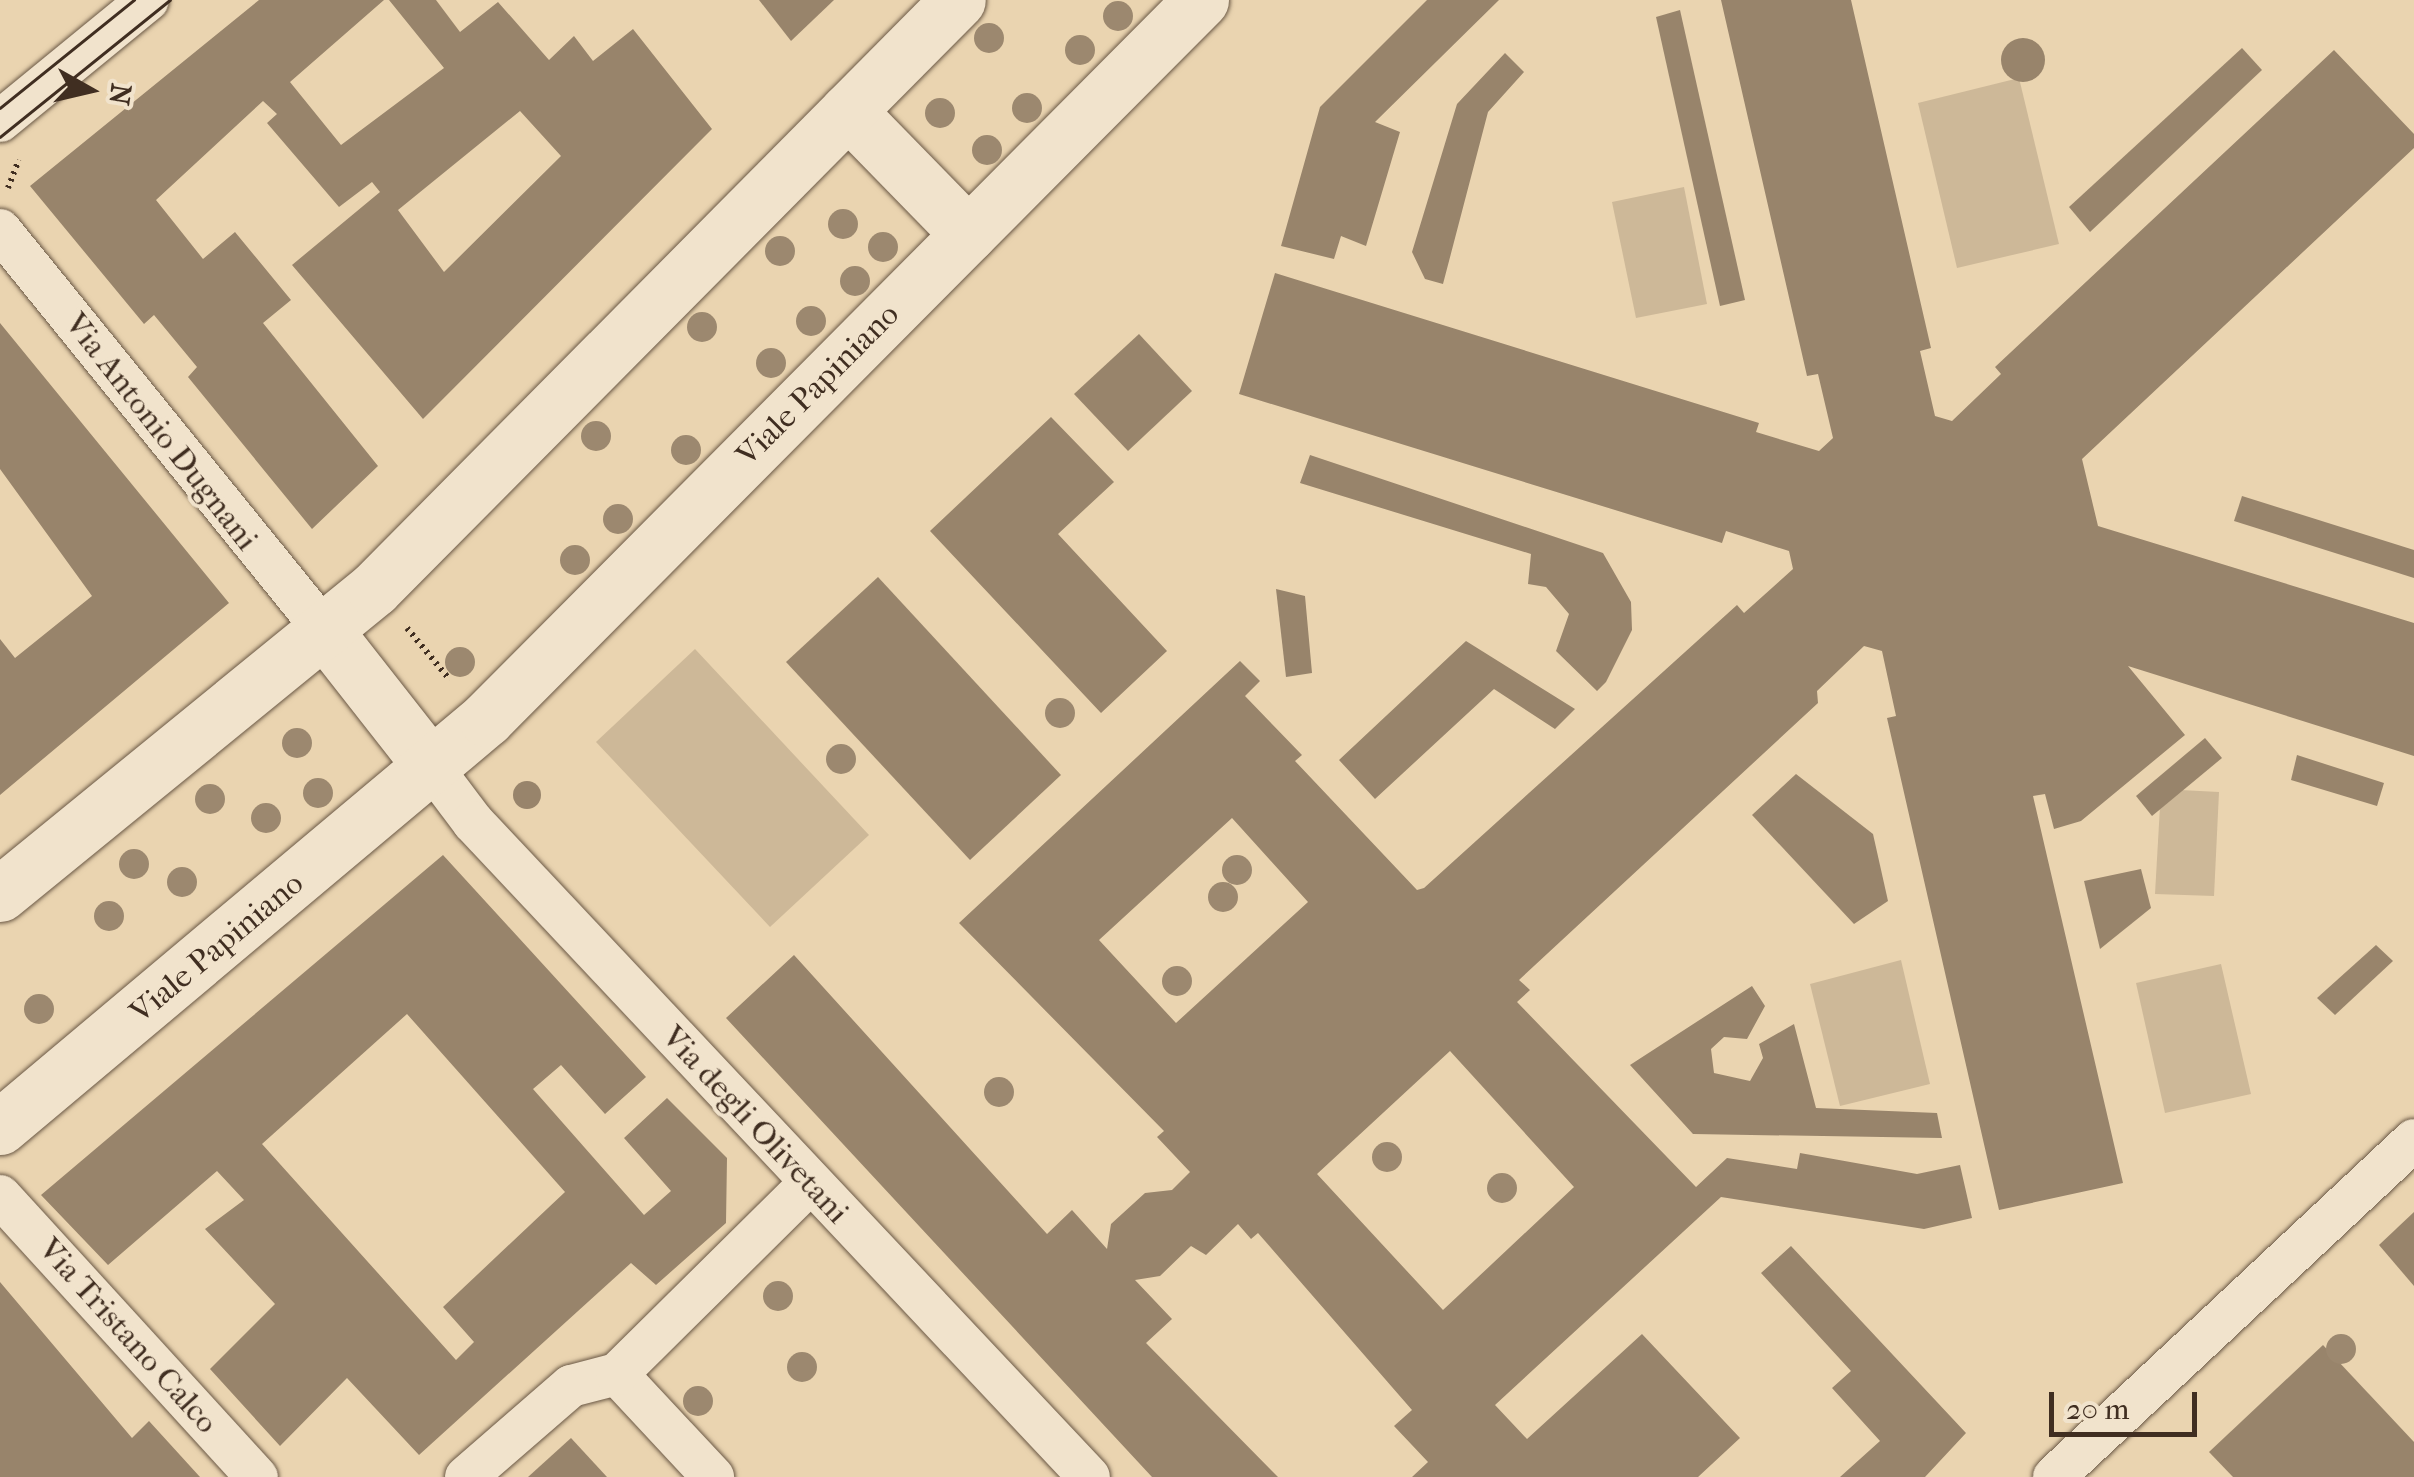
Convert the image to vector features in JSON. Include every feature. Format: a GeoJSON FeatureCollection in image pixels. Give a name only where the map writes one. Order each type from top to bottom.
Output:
{"type":"FeatureCollection","features":[{"type":"Feature","properties":{"kind":"main road"},"geometry":{"type":"LineString","coordinates":[[0,894],[324,631],[958,0]]}},
{"type":"Feature","properties":{"kind":"main road","name":"Viale Papiniano"},"geometry":{"type":"LineString","coordinates":[[0,1127],[430,765],[1200,0]]}},
{"type":"Feature","properties":{"kind":"main road"},"geometry":{"type":"LineString","coordinates":[[848,111],[968,234]]}},
{"type":"Feature","properties":{"kind":"main road"},"geometry":{"type":"LineString","coordinates":[[324,631],[430,765]]}},
{"type":"Feature","properties":{"kind":"street"},"geometry":{"type":"LineString","coordinates":[[0,121],[148,0]]}},
{"type":"Feature","properties":{"kind":"street","name":"Via Antonio Dugnani"},"geometry":{"type":"LineString","coordinates":[[0,230],[324,631]]}},
{"type":"Feature","properties":{"kind":"street","name":"Via degli Olivetani"},"geometry":{"type":"LineString","coordinates":[[430,765],[809,1184],[1088,1477]]}},
{"type":"Feature","properties":{"kind":"street"},"geometry":{"type":"LineString","coordinates":[[2054,1477],[2414,1140]]}},
{"type":"Feature","properties":{"kind":"street"},"geometry":{"type":"LineString","coordinates":[[466,1477],[570,1386],[617,1374],[809,1184]]}},
{"type":"Feature","properties":{"kind":"street","name":"Via Tristano Calco"},"geometry":{"type":"LineString","coordinates":[[0,1196],[257,1477]]}},
{"type":"Feature","properties":{"kind":"street"},"geometry":{"type":"LineString","coordinates":[[617,1374],[713,1477]]}},
{"type":"Feature","properties":{"kind":"path"},"geometry":{"type":"LineString","coordinates":[[12,185],[20,161]]}},
{"type":"Feature","properties":{"kind":"path"},"geometry":{"type":"LineString","coordinates":[[402,622],[458,688]]}},
{"type":"Feature","properties":{"kind":"shaded area"},"geometry":{"type":"Polygon","coordinates":[[[2019,78],[2059,244],[1957,268],[1918,103],[2019,78]]]}},
{"type":"Feature","properties":{"kind":"shaded area"},"geometry":{"type":"Polygon","coordinates":[[[1684,187],[1707,304],[1636,318],[1612,202],[1684,187]]]}},
{"type":"Feature","properties":{"kind":"shaded area"},"geometry":{"type":"Polygon","coordinates":[[[695,649],[869,835],[770,927],[596,742],[695,649]]]}},
{"type":"Feature","properties":{"kind":"shaded area"},"geometry":{"type":"Polygon","coordinates":[[[2161,789],[2219,792],[2214,896],[2155,894],[2161,789]]]}},
{"type":"Feature","properties":{"kind":"shaded area"},"geometry":{"type":"Polygon","coordinates":[[[1901,960],[1930,1084],[1840,1106],[1810,984],[1901,960]]]}},
{"type":"Feature","properties":{"kind":"shaded area"},"geometry":{"type":"Polygon","coordinates":[[[2221,964],[2251,1094],[2165,1113],[2136,983],[2221,964]]]}},
{"type":"Feature","properties":{"kind":"building"},"geometry":{"type":"Polygon","coordinates":[[[259,0],[384,0],[290,82],[341,145],[444,68],[389,0],[436,0],[460,32],[498,2],[549,60],[574,36],[593,61],[633,29],[712,129],[423,419],[292,265],[380,192],[372,182],[339,207],[267,123],[277,114],[263,101],[156,200],[203,259],[235,232],[291,300],[263,323],[378,466],[312,529],[188,377],[197,367],[154,315],[144,324],[30,186],[259,0]],[[520,111],[398,210],[444,272],[561,156],[520,111]]]}},
{"type":"Feature","properties":{"kind":"building"},"geometry":{"type":"Polygon","coordinates":[[[759,0],[834,0],[791,41],[759,0]]]}},
{"type":"Feature","properties":{"kind":"building"},"geometry":{"type":"Polygon","coordinates":[[[1427,0],[1499,0],[1375,122],[1400,132],[1366,246],[1341,236],[1334,259],[1281,246],[1320,107],[1427,0]]]}},
{"type":"Feature","properties":{"kind":"building"},"geometry":{"type":"Polygon","coordinates":[[[1721,0],[1851,0],[1931,348],[1920,351],[1935,416],[1952,421],[2001,374],[1995,367],[2334,50],[2414,134],[2414,148],[2082,459],[2098,526],[2414,623],[2414,756],[2128,666],[2185,735],[2081,821],[2054,829],[2045,794],[2033,796],[2123,1183],[1999,1210],[1887,718],[1896,716],[1882,651],[1864,646],[1817,691],[1818,703],[1519,980],[1530,990],[1517,1002],[1696,1187],[1727,1158],[1797,1169],[1800,1153],[1917,1174],[1960,1165],[1972,1218],[1924,1229],[1721,1197],[1495,1405],[1527,1439],[1642,1334],[1740,1438],[1698,1477],[1412,1477],[1428,1462],[1394,1426],[1412,1410],[1258,1233],[1251,1239],[1238,1224],[1206,1255],[1191,1246],[1160,1276],[1135,1280],[1172,1319],[1146,1343],[1278,1477],[1152,1477],[726,1018],[794,955],[1047,1234],[1072,1210],[1107,1249],[1111,1224],[1145,1193],[1172,1190],[1190,1172],[1157,1137],[1164,1131],[959,923],[1240,661],[1260,681],[1245,696],[1302,755],[1295,761],[1417,890],[1424,888],[1737,605],[1744,613],[1793,569],[1789,551],[1726,531],[1722,543],[1239,394],[1275,273],[1759,423],[1756,432],[1819,451],[1833,438],[1818,374],[1807,376],[1721,0]],[[1232,818],[1099,940],[1176,1023],[1308,902],[1232,818]],[[1450,1051],[1317,1174],[1443,1310],[1574,1187],[1450,1051]]]}},
{"type":"Feature","properties":{"kind":"building"},"geometry":{"type":"Polygon","coordinates":[[[1680,10],[1745,300],[1720,306],[1656,17],[1680,10]]]}},
{"type":"Feature","properties":{"kind":"building"},"geometry":{"type":"Polygon","coordinates":[[[2023,38],[2039,44],[2045,60],[2039,76],[2023,82],[2007,76],[2001,60],[2007,44],[2023,38]]]}},
{"type":"Feature","properties":{"kind":"building"},"geometry":{"type":"Polygon","coordinates":[[[2242,48],[2262,70],[2090,232],[2069,207],[2242,48]]]}},
{"type":"Feature","properties":{"kind":"building"},"geometry":{"type":"Polygon","coordinates":[[[1505,53],[1524,72],[1488,112],[1443,284],[1425,279],[1412,252],[1457,104],[1505,53]]]}},
{"type":"Feature","properties":{"kind":"building"},"geometry":{"type":"Polygon","coordinates":[[[0,323],[229,603],[0,795],[0,639],[15,658],[92,596],[0,469],[0,323]]]}},
{"type":"Feature","properties":{"kind":"building"},"geometry":{"type":"Polygon","coordinates":[[[1139,334],[1192,391],[1128,451],[1074,394],[1139,334]]]}},
{"type":"Feature","properties":{"kind":"building"},"geometry":{"type":"Polygon","coordinates":[[[1051,417],[1114,482],[1058,534],[1167,651],[1101,713],[930,531],[1051,417]]]}},
{"type":"Feature","properties":{"kind":"building"},"geometry":{"type":"Polygon","coordinates":[[[1310,455],[1603,553],[1631,602],[1632,630],[1606,682],[1597,691],[1556,651],[1569,614],[1546,587],[1528,584],[1531,554],[1300,483],[1310,455]]]}},
{"type":"Feature","properties":{"kind":"building"},"geometry":{"type":"Polygon","coordinates":[[[2242,496],[2414,550],[2414,578],[2234,521],[2242,496]]]}},
{"type":"Feature","properties":{"kind":"building"},"geometry":{"type":"Polygon","coordinates":[[[878,577],[1061,775],[970,860],[786,662],[878,577]]]}},
{"type":"Feature","properties":{"kind":"building"},"geometry":{"type":"Polygon","coordinates":[[[1276,589],[1305,596],[1312,673],[1286,677],[1276,589]]]}},
{"type":"Feature","properties":{"kind":"building"},"geometry":{"type":"Polygon","coordinates":[[[1466,641],[1575,709],[1555,729],[1494,689],[1375,799],[1339,760],[1466,641]]]}},
{"type":"Feature","properties":{"kind":"building"},"geometry":{"type":"Polygon","coordinates":[[[2205,738],[2222,758],[2152,816],[2136,796],[2205,738]]]}},
{"type":"Feature","properties":{"kind":"building"},"geometry":{"type":"Polygon","coordinates":[[[2297,755],[2384,783],[2377,806],[2291,780],[2297,755]]]}},
{"type":"Feature","properties":{"kind":"building"},"geometry":{"type":"Polygon","coordinates":[[[1796,774],[1873,834],[1888,901],[1854,924],[1752,815],[1796,774]]]}},
{"type":"Feature","properties":{"kind":"building"},"geometry":{"type":"Polygon","coordinates":[[[527,781],[537,785],[541,795],[537,805],[527,809],[517,805],[513,795],[517,785],[527,781]]]}},
{"type":"Feature","properties":{"kind":"building"},"geometry":{"type":"Polygon","coordinates":[[[443,855],[646,1077],[605,1114],[561,1065],[533,1089],[644,1215],[671,1191],[624,1138],[667,1098],[727,1158],[726,1223],[656,1285],[631,1263],[419,1455],[347,1378],[280,1446],[210,1369],[275,1304],[205,1229],[244,1200],[217,1171],[108,1265],[41,1195],[443,855]],[[407,1014],[262,1144],[456,1360],[474,1342],[443,1307],[565,1192],[407,1014]]]}},
{"type":"Feature","properties":{"kind":"building"},"geometry":{"type":"Polygon","coordinates":[[[2141,869],[2151,908],[2100,949],[2084,881],[2141,869]]]}},
{"type":"Feature","properties":{"kind":"building"},"geometry":{"type":"Polygon","coordinates":[[[2376,945],[2393,961],[2335,1015],[2317,998],[2376,945]]]}},
{"type":"Feature","properties":{"kind":"building"},"geometry":{"type":"Polygon","coordinates":[[[1752,986],[1765,1006],[1747,1039],[1724,1037],[1711,1049],[1714,1073],[1750,1081],[1763,1058],[1759,1044],[1794,1024],[1816,1108],[1937,1113],[1942,1138],[1693,1134],[1630,1065],[1752,986]]]}},
{"type":"Feature","properties":{"kind":"building"},"geometry":{"type":"Polygon","coordinates":[[[2414,1212],[2414,1286],[2379,1245],[2414,1212]]]}},
{"type":"Feature","properties":{"kind":"building"},"geometry":{"type":"Polygon","coordinates":[[[1791,1246],[1966,1433],[1925,1477],[1840,1477],[1880,1441],[1832,1388],[1851,1371],[1761,1273],[1791,1246]]]}},
{"type":"Feature","properties":{"kind":"building"},"geometry":{"type":"Polygon","coordinates":[[[0,1282],[132,1438],[149,1421],[200,1477],[0,1477],[0,1282]]]}},
{"type":"Feature","properties":{"kind":"building"},"geometry":{"type":"Polygon","coordinates":[[[2323,1345],[2414,1442],[2414,1477],[2233,1477],[2209,1452],[2323,1345]]]}},
{"type":"Feature","properties":{"kind":"building"},"geometry":{"type":"Polygon","coordinates":[[[571,1438],[607,1477],[528,1477],[571,1438]]]}},
{"type":"Feature","properties":{"kind":"tram line"},"geometry":{"type":"LineString","coordinates":[[0,108],[134,0]]}},
{"type":"Feature","properties":{"kind":"tram line"},"geometry":{"type":"LineString","coordinates":[[0,137],[170,0]]}}]}
